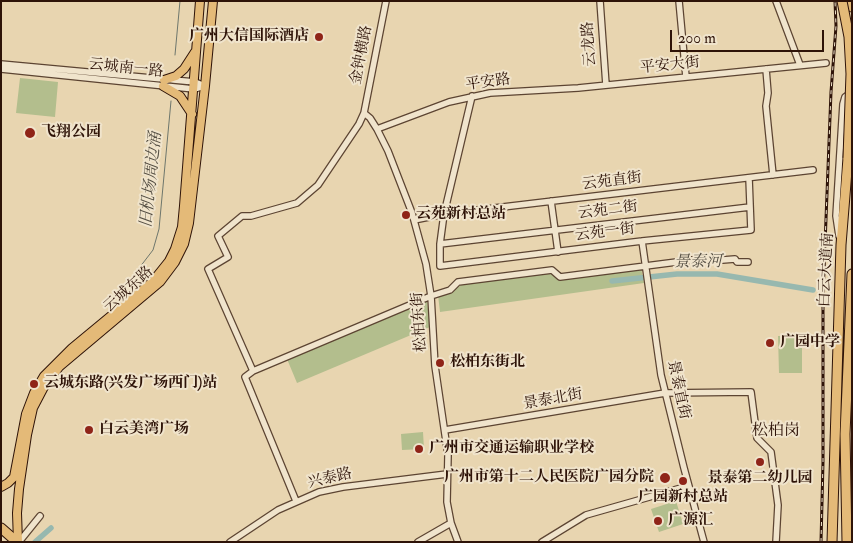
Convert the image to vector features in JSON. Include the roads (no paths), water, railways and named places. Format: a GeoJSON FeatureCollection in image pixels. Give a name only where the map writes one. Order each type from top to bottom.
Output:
{"type":"FeatureCollection","features":[{"type":"Feature","properties":{"kind":"highway","name":"白云大道南"},"geometry":{"type":"LineString","coordinates":[[832,542],[840,245],[848,158],[851,74],[848,37],[842,1]]}},
{"type":"Feature","properties":{"kind":"highway"},"geometry":{"type":"LineString","coordinates":[[851,1],[852,7]]}},
{"type":"Feature","properties":{"kind":"highway","name":"白云大道南"},"geometry":{"type":"LineString","coordinates":[[847,542],[852,274]]}},
{"type":"Feature","properties":{"kind":"highway"},"geometry":{"type":"LineString","coordinates":[[833,468],[837,503],[837,542]]}},
{"type":"Feature","properties":{"kind":"highway"},"geometry":{"type":"LineString","coordinates":[[842,542],[842,508],[848,470]]}},
{"type":"Feature","properties":{"kind":"highway"},"geometry":{"type":"LineString","coordinates":[[1,528],[18,542]]}},
{"type":"Feature","properties":{"kind":"main road","name":"云城东路"},"geometry":{"type":"LineString","coordinates":[[1,487],[14,477],[26,414],[34,393],[44,376],[65,354],[153,281],[175,249],[182,220],[195,85],[200,1]]}},
{"type":"Feature","properties":{"kind":"main road","name":"云城东路"},"geometry":{"type":"LineString","coordinates":[[18,542],[19,489],[27,435],[33,408],[44,387],[59,367],[160,282],[175,262],[184,244],[189,223],[209,54],[213,1]]}},
{"type":"Feature","properties":{"kind":"main road"},"geometry":{"type":"LineString","coordinates":[[192,114],[180,96],[163,83],[184,69],[194,54],[197,43]]}},
{"type":"Feature","properties":{"kind":"main road"},"geometry":{"type":"LineString","coordinates":[[197,54],[203,59],[209,54]]}},
{"type":"Feature","properties":{"kind":"street","name":"金钟横路"},"geometry":{"type":"LineString","coordinates":[[253,372],[208,269],[228,257],[218,236],[242,216],[252,216],[297,203],[318,184],[334,162],[364,113],[386,1]]}},
{"type":"Feature","properties":{"kind":"street","name":"云龙路"},"geometry":{"type":"LineString","coordinates":[[600,1],[606,85]]}},
{"type":"Feature","properties":{"kind":"street"},"geometry":{"type":"LineString","coordinates":[[679,1],[686,77]]}},
{"type":"Feature","properties":{"kind":"street"},"geometry":{"type":"LineString","coordinates":[[776,1],[800,65]]}},
{"type":"Feature","properties":{"kind":"street"},"geometry":{"type":"LineString","coordinates":[[843,60],[852,59]]}},
{"type":"Feature","properties":{"kind":"street","name":"平安大街"},"geometry":{"type":"LineString","coordinates":[[606,85],[826,63]]}},
{"type":"Feature","properties":{"kind":"street","name":"云城南一路"},"geometry":{"type":"LineString","coordinates":[[1,64],[126,76],[163,83]]}},
{"type":"Feature","properties":{"kind":"street","name":"云城南一路"},"geometry":{"type":"LineString","coordinates":[[1,69],[205,86]]}},
{"type":"Feature","properties":{"kind":"street"},"geometry":{"type":"LineString","coordinates":[[766,69],[768,93],[766,106],[773,175]]}},
{"type":"Feature","properties":{"kind":"street","name":"平安路"},"geometry":{"type":"LineString","coordinates":[[377,129],[448,102],[472,96],[606,85]]}},
{"type":"Feature","properties":{"kind":"street"},"geometry":{"type":"LineString","coordinates":[[840,245],[836,216],[843,104],[845,97],[852,92]]}},
{"type":"Feature","properties":{"kind":"street"},"geometry":{"type":"LineString","coordinates":[[440,244],[444,214],[472,96]]}},
{"type":"Feature","properties":{"kind":"street","name":"松柏东街"},"geometry":{"type":"LineString","coordinates":[[364,113],[370,118],[377,129],[394,167],[414,220],[426,264],[431,296],[435,366],[448,455],[447,502],[458,542]]}},
{"type":"Feature","properties":{"kind":"street","name":"云苑直街"},"geometry":{"type":"LineString","coordinates":[[414,220],[444,214],[814,170]]}},
{"type":"Feature","properties":{"kind":"street"},"geometry":{"type":"LineString","coordinates":[[749,178],[750,208]]}},
{"type":"Feature","properties":{"kind":"street"},"geometry":{"type":"LineString","coordinates":[[551,202],[558,252]]}},
{"type":"Feature","properties":{"kind":"street","name":"云苑二街"},"geometry":{"type":"LineString","coordinates":[[440,244],[750,208]]}},
{"type":"Feature","properties":{"kind":"street","name":"云苑一街"},"geometry":{"type":"LineString","coordinates":[[440,244],[440,266],[642,241],[751,230],[750,208]]}},
{"type":"Feature","properties":{"kind":"street","name":"景泰直街"},"geometry":{"type":"LineString","coordinates":[[642,241],[665,393],[704,542]]}},
{"type":"Feature","properties":{"kind":"street"},"geometry":{"type":"LineString","coordinates":[[296,501],[245,377],[253,372],[431,296],[450,290],[458,282],[552,270],[560,276],[700,259],[710,262],[734,259],[737,262],[748,262]]}},
{"type":"Feature","properties":{"kind":"street","name":"景泰北街"},"geometry":{"type":"LineString","coordinates":[[445,430],[665,393],[752,392],[757,438],[770,452],[778,505],[776,542]]}},
{"type":"Feature","properties":{"kind":"street","name":"兴泰路"},"geometry":{"type":"LineString","coordinates":[[230,542],[264,519],[296,501],[319,492],[343,487],[447,474]]}},
{"type":"Feature","properties":{"kind":"street"},"geometry":{"type":"LineString","coordinates":[[542,542],[586,515],[688,486]]}},
{"type":"Feature","properties":{"kind":"street"},"geometry":{"type":"LineString","coordinates":[[18,542],[40,516]]}},
{"type":"Feature","properties":{"kind":"street"},"geometry":{"type":"LineString","coordinates":[[418,542],[451,522]]}},
{"type":"Feature","properties":{"kind":"waterway","name":"旧机场周边涌"},"geometry":{"type":"LineString","coordinates":[[175,55],[180,1]]}},
{"type":"Feature","properties":{"kind":"waterway","name":"旧机场周边涌"},"geometry":{"type":"LineString","coordinates":[[130,283],[133,276],[153,250],[159,229],[171,101]]}},
{"type":"Feature","properties":{"kind":"waterway","name":"景泰河"},"geometry":{"type":"LineString","coordinates":[[612,281],[677,274],[717,274],[813,290]]}},
{"type":"Feature","properties":{"kind":"waterway","name":"景泰河"},"geometry":{"type":"LineString","coordinates":[[35,542],[51,528]]}},
{"type":"Feature","properties":{"kind":"railway"},"geometry":{"type":"LineString","coordinates":[[821,542],[823,295],[831,92],[836,26],[835,1]]}},
{"type":"Feature","properties":{"kind":"place","name":"广州大信国际酒店"},"geometry":{"type":"Point","coordinates":[319,37]}},
{"type":"Feature","properties":{"kind":"place","name":"飞翔公园"},"geometry":{"type":"Point","coordinates":[30,133]}},
{"type":"Feature","properties":{"kind":"place","name":"云苑新村总站"},"geometry":{"type":"Point","coordinates":[406,215]}},
{"type":"Feature","properties":{"kind":"place","name":"广园中学"},"geometry":{"type":"Point","coordinates":[770,343]}},
{"type":"Feature","properties":{"kind":"place","name":"松柏东街北"},"geometry":{"type":"Point","coordinates":[440,363]}},
{"type":"Feature","properties":{"kind":"place","name":"云城东路(兴发广场西门)站"},"geometry":{"type":"Point","coordinates":[34,384]}},
{"type":"Feature","properties":{"kind":"place","name":"白云美湾广场"},"geometry":{"type":"Point","coordinates":[89,430]}},
{"type":"Feature","properties":{"kind":"place","name":"广州市交通运输职业学校"},"geometry":{"type":"Point","coordinates":[419,449]}},
{"type":"Feature","properties":{"kind":"place","name":"景泰第二幼儿园"},"geometry":{"type":"Point","coordinates":[760,462]}},
{"type":"Feature","properties":{"kind":"place","name":"广州市第十二人民医院广园分院"},"geometry":{"type":"Point","coordinates":[665,478]}},
{"type":"Feature","properties":{"kind":"place","name":"广园新村总站"},"geometry":{"type":"Point","coordinates":[683,481]}},
{"type":"Feature","properties":{"kind":"place","name":"广源汇"},"geometry":{"type":"Point","coordinates":[658,521]}},
{"type":"Feature","properties":{"kind":"district","name":"松柏岗"},"geometry":{"type":"Point","coordinates":[776,432]}}]}
